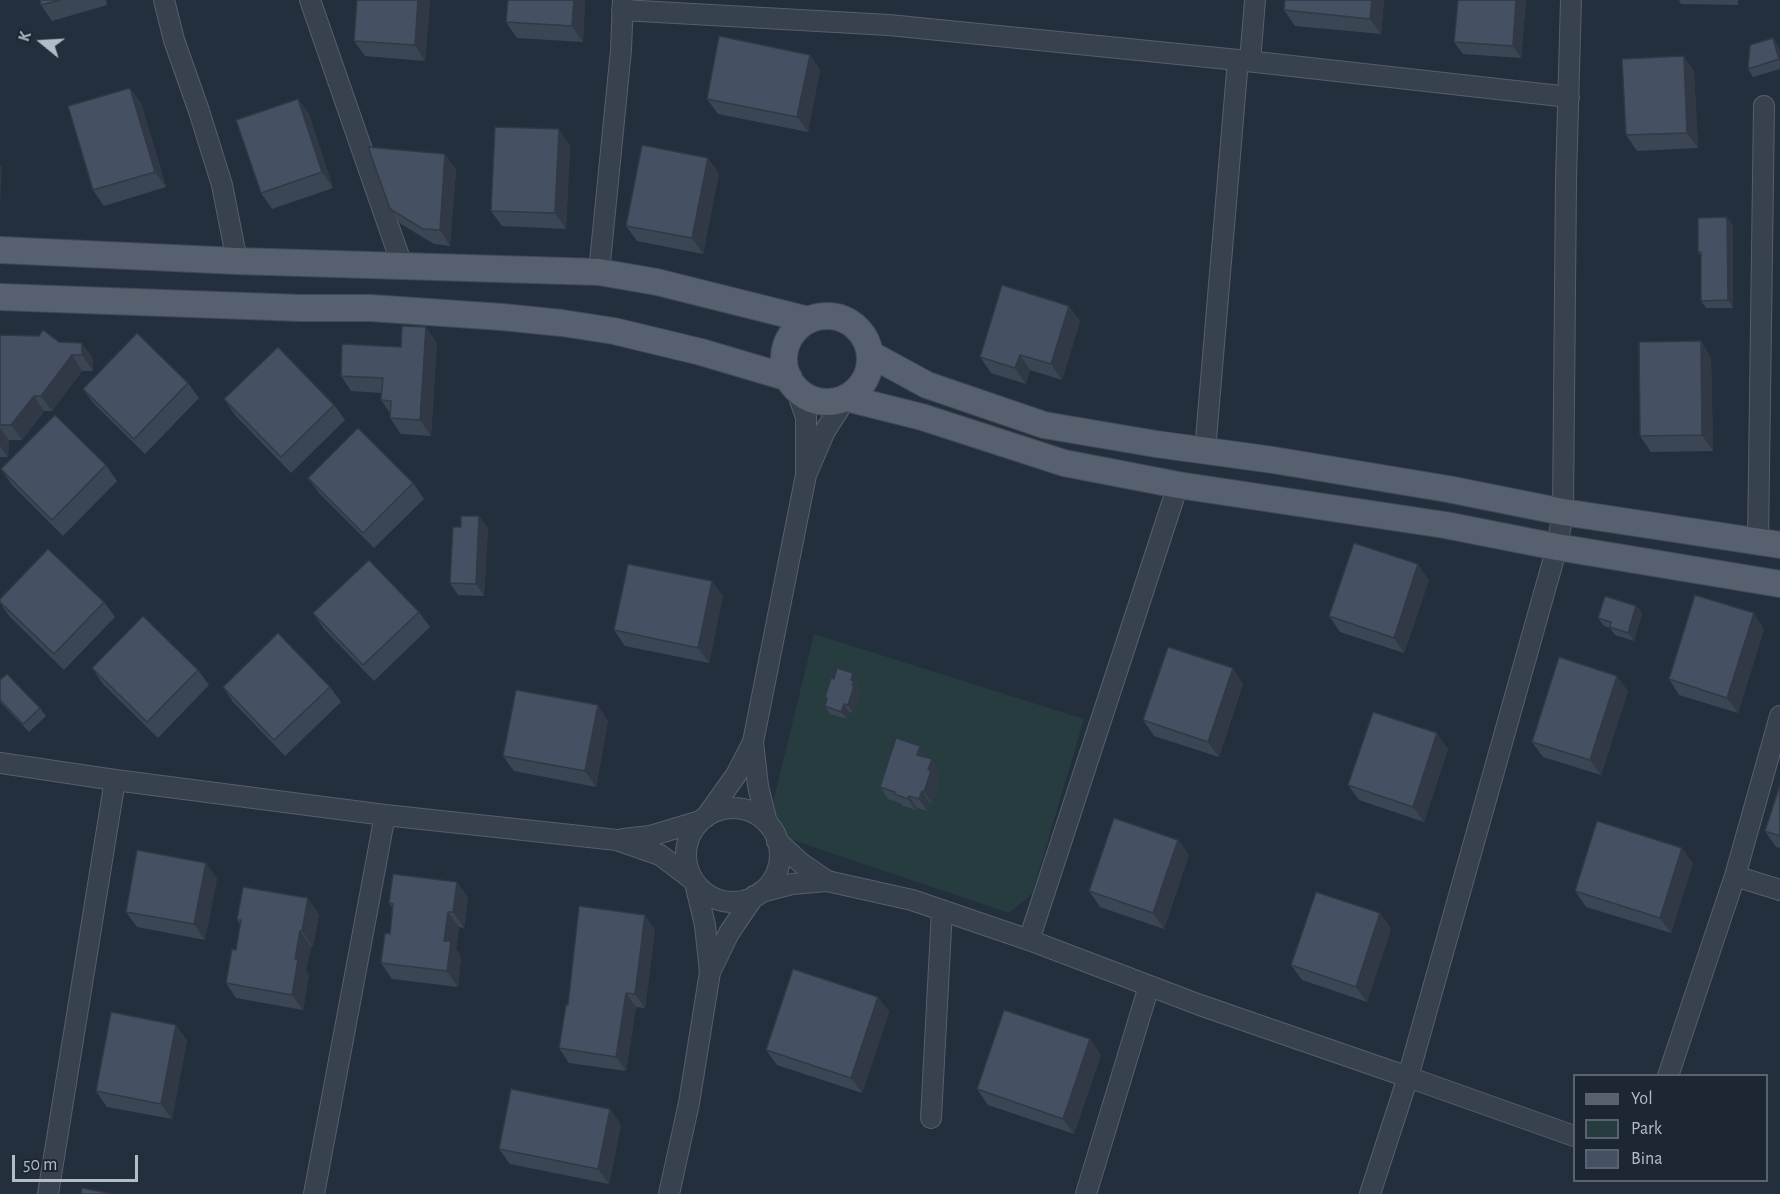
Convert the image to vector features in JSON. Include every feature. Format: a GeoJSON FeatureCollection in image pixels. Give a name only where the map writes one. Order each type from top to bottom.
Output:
{"type":"FeatureCollection","features":[{"type":"Feature","properties":{"kind":"main road"},"geometry":{"type":"LineString","coordinates":[[0,250],[237,261],[599,272],[657,282],[809,320]]}},
{"type":"Feature","properties":{"kind":"main road"},"geometry":{"type":"LineString","coordinates":[[0,297],[371,308],[502,317],[614,331],[701,352],[793,383]]}},
{"type":"Feature","properties":{"kind":"main road"},"geometry":{"type":"LineString","coordinates":[[822,316],[848,321],[866,340],[870,354],[865,380],[846,398],[833,402],[807,397],[793,383],[785,365],[785,351],[790,338],[809,320],[822,316]]}},
{"type":"Feature","properties":{"kind":"main road"},"geometry":{"type":"LineString","coordinates":[[870,354],[927,385],[1044,425],[1156,444],[1273,460],[1448,489],[1563,512],[1769,544]]}},
{"type":"Feature","properties":{"kind":"main road"},"geometry":{"type":"LineString","coordinates":[[846,398],[922,417],[1064,463],[1178,485],[1445,525],[1557,547],[1780,584]]}},
{"type":"Feature","properties":{"kind":"street"},"geometry":{"type":"LineString","coordinates":[[164,0],[174,40],[200,111],[222,185],[237,261]]}},
{"type":"Feature","properties":{"kind":"street"},"geometry":{"type":"LineString","coordinates":[[310,0],[402,265]]}},
{"type":"Feature","properties":{"kind":"street"},"geometry":{"type":"LineString","coordinates":[[1205,451],[1244,60],[1255,0]]}},
{"type":"Feature","properties":{"kind":"street"},"geometry":{"type":"LineString","coordinates":[[1370,1194],[1408,1077],[1557,547],[1563,512],[1566,179],[1571,0]]}},
{"type":"Feature","properties":{"kind":"street"},"geometry":{"type":"LineString","coordinates":[[599,272],[621,50],[622,5],[889,25],[1244,60],[1569,98]]}},
{"type":"Feature","properties":{"kind":"street"},"geometry":{"type":"LineString","coordinates":[[1764,106],[1769,544]]}},
{"type":"Feature","properties":{"kind":"street"},"geometry":{"type":"LineString","coordinates":[[669,1194],[689,1103],[710,972],[705,926],[694,881],[686,862],[686,847],[692,831],[736,775],[753,742],[806,475],[806,417],[793,383]]}},
{"type":"Feature","properties":{"kind":"street"},"geometry":{"type":"LineString","coordinates":[[806,475],[825,431],[846,398]]}},
{"type":"Feature","properties":{"kind":"street"},"geometry":{"type":"LineString","coordinates":[[1029,940],[1178,485]]}},
{"type":"Feature","properties":{"kind":"street"},"geometry":{"type":"LineString","coordinates":[[1669,1074],[1735,876],[1780,716]]}},
{"type":"Feature","properties":{"kind":"street"},"geometry":{"type":"LineString","coordinates":[[753,742],[758,786],[767,823]]}},
{"type":"Feature","properties":{"kind":"street"},"geometry":{"type":"LineString","coordinates":[[0,763],[385,815],[617,840],[650,836],[703,819],[716,810],[732,807],[748,810],[767,823],[776,836],[779,863],[775,876],[767,887],[757,894],[729,933],[710,972]]}},
{"type":"Feature","properties":{"kind":"street"},"geometry":{"type":"LineString","coordinates":[[48,1194],[115,780]]}},
{"type":"Feature","properties":{"kind":"street"},"geometry":{"type":"LineString","coordinates":[[314,1194],[385,815]]}},
{"type":"Feature","properties":{"kind":"street"},"geometry":{"type":"LineString","coordinates":[[617,840],[660,855],[694,881],[701,890],[715,898],[730,902],[744,900],[792,884],[827,881],[912,900],[1029,940],[1200,1005],[1573,1135]]}},
{"type":"Feature","properties":{"kind":"street"},"geometry":{"type":"LineString","coordinates":[[777,841],[801,863],[827,881]]}},
{"type":"Feature","properties":{"kind":"street"},"geometry":{"type":"LineString","coordinates":[[1735,876],[1780,890]]}},
{"type":"Feature","properties":{"kind":"street"},"geometry":{"type":"LineString","coordinates":[[931,1118],[942,910]]}},
{"type":"Feature","properties":{"kind":"street"},"geometry":{"type":"LineString","coordinates":[[1086,1194],[1149,986]]}},
{"type":"Feature","properties":{"kind":"green space"},"geometry":{"type":"Polygon","coordinates":[[[814,634],[1084,719],[1032,894],[1009,913],[785,837],[777,830],[770,815],[814,634]]]}},
{"type":"Feature","properties":{"kind":"building"},"geometry":{"type":"Polygon","coordinates":[[[40,0],[60,0],[41,5],[40,0]]]}},
{"type":"Feature","properties":{"kind":"building"},"geometry":{"type":"Polygon","coordinates":[[[357,0],[418,0],[415,45],[354,41],[357,0]]]}},
{"type":"Feature","properties":{"kind":"building"},"geometry":{"type":"Polygon","coordinates":[[[508,0],[574,0],[572,26],[506,22],[508,0]]]}},
{"type":"Feature","properties":{"kind":"building"},"geometry":{"type":"Polygon","coordinates":[[[1285,0],[1372,0],[1370,19],[1284,10],[1285,0]]]}},
{"type":"Feature","properties":{"kind":"building"},"geometry":{"type":"Polygon","coordinates":[[[1458,0],[1516,0],[1513,46],[1454,42],[1458,0]]]}},
{"type":"Feature","properties":{"kind":"building"},"geometry":{"type":"Polygon","coordinates":[[[719,36],[810,55],[797,117],[707,99],[719,36]]]}},
{"type":"Feature","properties":{"kind":"building"},"geometry":{"type":"Polygon","coordinates":[[[1773,38],[1779,59],[1748,69],[1750,45],[1773,38]]]}},
{"type":"Feature","properties":{"kind":"building"},"geometry":{"type":"Polygon","coordinates":[[[1684,56],[1687,133],[1626,135],[1622,59],[1684,56]]]}},
{"type":"Feature","properties":{"kind":"building"},"geometry":{"type":"Polygon","coordinates":[[[130,88],[155,172],[93,190],[68,106],[130,88]]]}},
{"type":"Feature","properties":{"kind":"building"},"geometry":{"type":"Polygon","coordinates":[[[298,99],[322,172],[261,193],[236,120],[298,99]]]}},
{"type":"Feature","properties":{"kind":"building"},"geometry":{"type":"Polygon","coordinates":[[[495,127],[559,129],[555,213],[491,211],[495,127]]]}},
{"type":"Feature","properties":{"kind":"building"},"geometry":{"type":"Polygon","coordinates":[[[642,145],[708,158],[692,238],[626,226],[642,145]]]}},
{"type":"Feature","properties":{"kind":"building"},"geometry":{"type":"Polygon","coordinates":[[[368,147],[445,154],[440,230],[423,229],[390,209],[368,147]]]}},
{"type":"Feature","properties":{"kind":"building"},"geometry":{"type":"Polygon","coordinates":[[[1727,217],[1728,300],[1701,301],[1698,218],[1727,217]]]}},
{"type":"Feature","properties":{"kind":"building"},"geometry":{"type":"Polygon","coordinates":[[[1002,285],[1069,306],[1051,364],[1020,355],[1015,368],[980,357],[1002,285]]]}},
{"type":"Feature","properties":{"kind":"building"},"geometry":{"type":"Polygon","coordinates":[[[402,326],[426,327],[420,420],[390,418],[391,401],[381,400],[383,378],[341,376],[342,344],[401,347],[402,326]]]}},
{"type":"Feature","properties":{"kind":"building"},"geometry":{"type":"Polygon","coordinates":[[[43,330],[59,342],[82,343],[82,355],[72,355],[41,396],[34,396],[11,425],[0,425],[0,335],[39,336],[43,330]]]}},
{"type":"Feature","properties":{"kind":"building"},"geometry":{"type":"Polygon","coordinates":[[[137,333],[188,383],[134,439],[83,389],[137,333]]]}},
{"type":"Feature","properties":{"kind":"building"},"geometry":{"type":"Polygon","coordinates":[[[1701,341],[1702,435],[1640,436],[1639,342],[1701,341]]]}},
{"type":"Feature","properties":{"kind":"building"},"geometry":{"type":"Polygon","coordinates":[[[278,347],[334,405],[281,457],[224,399],[278,347]]]}},
{"type":"Feature","properties":{"kind":"building"},"geometry":{"type":"Polygon","coordinates":[[[55,415],[106,465],[52,520],[1,469],[55,415]]]}},
{"type":"Feature","properties":{"kind":"building"},"geometry":{"type":"Polygon","coordinates":[[[358,428],[413,483],[363,533],[308,478],[358,428]]]}},
{"type":"Feature","properties":{"kind":"building"},"geometry":{"type":"Polygon","coordinates":[[[461,516],[479,516],[476,584],[450,583],[453,527],[461,527],[461,516]]]}},
{"type":"Feature","properties":{"kind":"building"},"geometry":{"type":"Polygon","coordinates":[[[1354,543],[1418,564],[1394,638],[1329,616],[1354,543]]]}},
{"type":"Feature","properties":{"kind":"building"},"geometry":{"type":"Polygon","coordinates":[[[48,549],[104,602],[54,654],[0,602],[0,599],[48,549]]]}},
{"type":"Feature","properties":{"kind":"building"},"geometry":{"type":"Polygon","coordinates":[[[369,560],[419,612],[363,665],[313,613],[369,560]]]}},
{"type":"Feature","properties":{"kind":"building"},"geometry":{"type":"Polygon","coordinates":[[[628,564],[712,581],[698,648],[614,630],[628,564]]]}},
{"type":"Feature","properties":{"kind":"building"},"geometry":{"type":"Polygon","coordinates":[[[1695,595],[1754,613],[1727,698],[1669,679],[1695,595]]]}},
{"type":"Feature","properties":{"kind":"building"},"geometry":{"type":"Polygon","coordinates":[[[1605,596],[1636,606],[1628,633],[1610,627],[1611,622],[1598,618],[1605,596]]]}},
{"type":"Feature","properties":{"kind":"building"},"geometry":{"type":"Polygon","coordinates":[[[143,616],[198,670],[147,722],[92,668],[143,616]]]}},
{"type":"Feature","properties":{"kind":"building"},"geometry":{"type":"Polygon","coordinates":[[[278,633],[330,687],[274,740],[223,687],[278,633]]]}},
{"type":"Feature","properties":{"kind":"building"},"geometry":{"type":"Polygon","coordinates":[[[1168,647],[1233,668],[1208,742],[1143,720],[1168,647]]]}},
{"type":"Feature","properties":{"kind":"building"},"geometry":{"type":"Polygon","coordinates":[[[1559,657],[1617,676],[1590,760],[1532,742],[1559,657]]]}},
{"type":"Feature","properties":{"kind":"building"},"geometry":{"type":"Polygon","coordinates":[[[837,668],[853,673],[851,680],[854,681],[848,705],[844,704],[841,712],[825,706],[827,698],[825,697],[831,678],[834,679],[837,668]]]}},
{"type":"Feature","properties":{"kind":"building"},"geometry":{"type":"Polygon","coordinates":[[[7,674],[40,708],[23,724],[0,700],[0,680],[7,674]]]}},
{"type":"Feature","properties":{"kind":"building"},"geometry":{"type":"Polygon","coordinates":[[[516,690],[598,705],[585,771],[503,756],[516,690]]]}},
{"type":"Feature","properties":{"kind":"building"},"geometry":{"type":"Polygon","coordinates":[[[1373,712],[1437,733],[1413,807],[1348,785],[1373,712]]]}},
{"type":"Feature","properties":{"kind":"building"},"geometry":{"type":"Polygon","coordinates":[[[896,738],[920,746],[917,755],[932,759],[924,792],[922,791],[919,799],[909,796],[908,799],[880,787],[896,738]]]}},
{"type":"Feature","properties":{"kind":"building"},"geometry":{"type":"Polygon","coordinates":[[[1780,785],[1780,836],[1765,831],[1780,785]]]}},
{"type":"Feature","properties":{"kind":"building"},"geometry":{"type":"Polygon","coordinates":[[[1114,818],[1178,840],[1153,913],[1089,891],[1114,818]]]}},
{"type":"Feature","properties":{"kind":"building"},"geometry":{"type":"Polygon","coordinates":[[[1597,821],[1682,848],[1660,918],[1575,891],[1597,821]]]}},
{"type":"Feature","properties":{"kind":"building"},"geometry":{"type":"Polygon","coordinates":[[[137,850],[206,863],[194,924],[126,912],[137,850]]]}},
{"type":"Feature","properties":{"kind":"building"},"geometry":{"type":"Polygon","coordinates":[[[393,874],[457,882],[453,912],[448,912],[444,941],[451,941],[447,971],[381,963],[385,933],[390,934],[393,904],[389,903],[393,874]]]}},
{"type":"Feature","properties":{"kind":"building"},"geometry":{"type":"Polygon","coordinates":[[[243,887],[308,898],[295,959],[298,959],[292,995],[226,983],[232,949],[236,950],[241,920],[237,920],[243,887]]]}},
{"type":"Feature","properties":{"kind":"building"},"geometry":{"type":"Polygon","coordinates":[[[1316,892],[1380,913],[1356,987],[1291,965],[1316,892]]]}},
{"type":"Feature","properties":{"kind":"building"},"geometry":{"type":"Polygon","coordinates":[[[579,906],[645,915],[635,994],[626,993],[616,1057],[559,1048],[566,1005],[568,1005],[579,906]]]}},
{"type":"Feature","properties":{"kind":"building"},"geometry":{"type":"Polygon","coordinates":[[[793,969],[878,997],[851,1078],[766,1050],[793,969]]]}},
{"type":"Feature","properties":{"kind":"building"},"geometry":{"type":"Polygon","coordinates":[[[1004,1010],[1090,1039],[1063,1119],[977,1089],[1004,1010]]]}},
{"type":"Feature","properties":{"kind":"building"},"geometry":{"type":"Polygon","coordinates":[[[111,1012],[176,1025],[161,1104],[96,1091],[111,1012]]]}},
{"type":"Feature","properties":{"kind":"building"},"geometry":{"type":"Polygon","coordinates":[[[511,1089],[610,1109],[598,1169],[499,1149],[511,1089]]]}},
{"type":"Feature","properties":{"kind":"building"},"geometry":{"type":"Polygon","coordinates":[[[82,1188],[113,1194],[81,1194],[82,1188]]]}}]}
